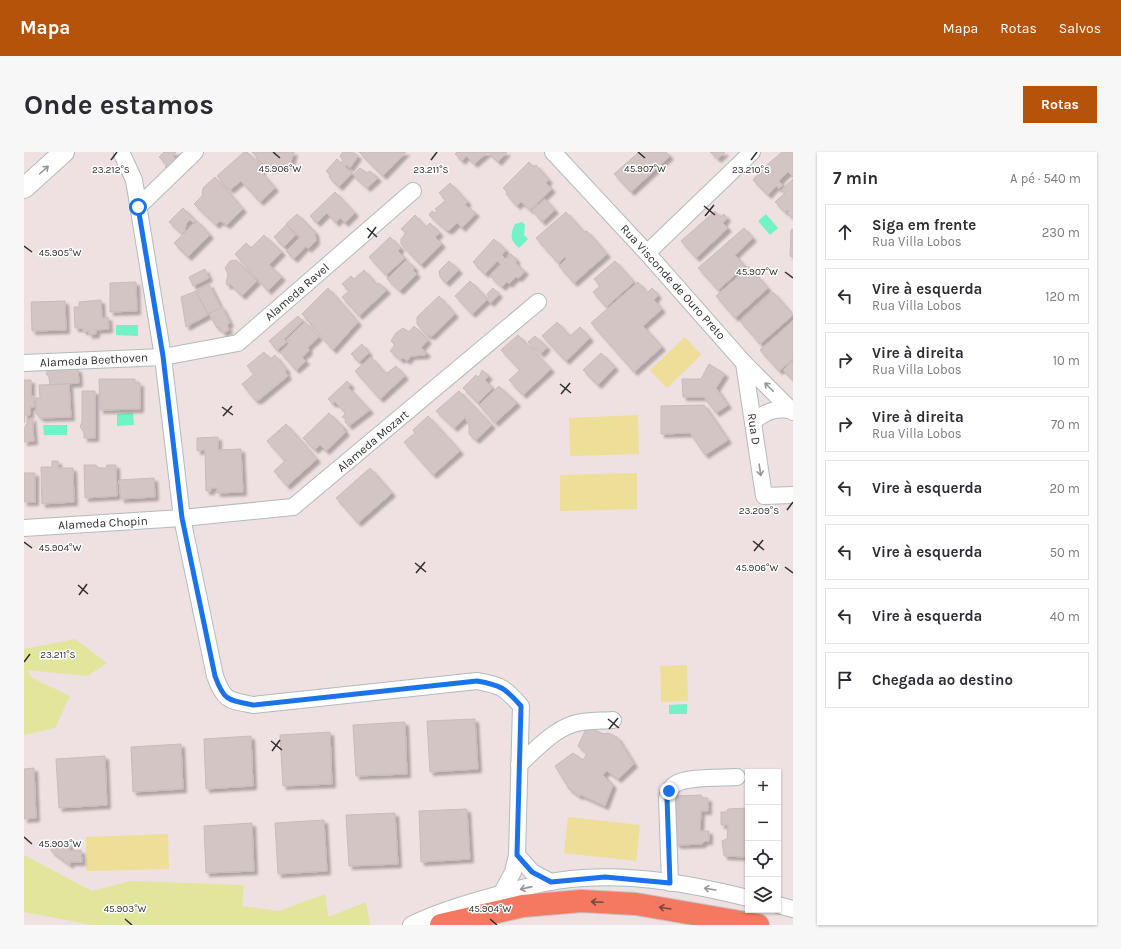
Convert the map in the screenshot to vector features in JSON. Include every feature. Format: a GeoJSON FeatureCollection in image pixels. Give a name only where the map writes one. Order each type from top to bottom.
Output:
{"type":"FeatureCollection","features":[{"type":"Feature","properties":{"kind":"main road"},"geometry":{"type":"LineString","coordinates":[[450,924],[523,906],[581,901],[636,904],[758,925]]}},
{"type":"Feature","properties":{"kind":"street"},"geometry":{"type":"LineString","coordinates":[[24,188],[64,152]]}},
{"type":"Feature","properties":{"kind":"street"},"geometry":{"type":"LineString","coordinates":[[138,207],[195,152]]}},
{"type":"Feature","properties":{"kind":"street","name":"Rua Visconde de Ouro Preto"},"geometry":{"type":"LineString","coordinates":[[553,152],[647,253],[744,363],[792,411]]}},
{"type":"Feature","properties":{"kind":"street"},"geometry":{"type":"LineString","coordinates":[[647,253],[752,152]]}},
{"type":"Feature","properties":{"kind":"street"},"geometry":{"type":"LineString","coordinates":[[122,154],[134,180],[163,356],[182,518],[215,676],[220,691],[230,701],[253,705],[477,681],[497,684],[509,693],[521,706],[517,855],[513,872],[501,894]]}},
{"type":"Feature","properties":{"kind":"street","name":"Alameda Ravel"},"geometry":{"type":"LineString","coordinates":[[163,356],[238,343],[412,191]]}},
{"type":"Feature","properties":{"kind":"street","name":"Alameda Mozart"},"geometry":{"type":"LineString","coordinates":[[182,518],[293,507],[538,302]]}},
{"type":"Feature","properties":{"kind":"street","name":"Alameda Beethoven"},"geometry":{"type":"LineString","coordinates":[[24,363],[163,356]]}},
{"type":"Feature","properties":{"kind":"street","name":"Rua D"},"geometry":{"type":"LineString","coordinates":[[744,363],[764,496],[793,495]]}},
{"type":"Feature","properties":{"kind":"street"},"geometry":{"type":"LineString","coordinates":[[753,421],[772,410],[792,411]]}},
{"type":"Feature","properties":{"kind":"street","name":"Alameda Chopin"},"geometry":{"type":"LineString","coordinates":[[24,528],[182,518]]}},
{"type":"Feature","properties":{"kind":"street"},"geometry":{"type":"LineString","coordinates":[[519,765],[540,745],[558,732],[574,724],[613,720]]}},
{"type":"Feature","properties":{"kind":"street"},"geometry":{"type":"LineString","coordinates":[[670,883],[667,798],[669,791],[675,784],[686,780],[737,777]]}},
{"type":"Feature","properties":{"kind":"street"},"geometry":{"type":"LineString","coordinates":[[517,855],[532,872],[551,882]]}},
{"type":"Feature","properties":{"kind":"street"},"geometry":{"type":"LineString","coordinates":[[411,925],[445,910],[501,894],[551,882],[605,877],[670,883],[745,897]]}},
{"type":"Feature","properties":{"kind":"street"},"geometry":{"type":"LineString","coordinates":[[781,906],[793,909]]}},
{"type":"Feature","properties":{"kind":"shaded area"},"geometry":{"type":"Polygon","coordinates":[[[766,214],[778,228],[770,235],[758,221],[766,214]]]}},
{"type":"Feature","properties":{"kind":"shaded area"},"geometry":{"type":"Polygon","coordinates":[[[522,222],[525,225],[524,235],[528,239],[519,248],[512,240],[512,231],[515,224],[522,222]]]}},
{"type":"Feature","properties":{"kind":"shaded area"},"geometry":{"type":"Polygon","coordinates":[[[116,325],[138,325],[138,336],[116,335],[116,325]]]}},
{"type":"Feature","properties":{"kind":"shaded area"},"geometry":{"type":"Polygon","coordinates":[[[685,337],[701,355],[667,388],[650,370],[685,337]]]}},
{"type":"Feature","properties":{"kind":"shaded area"},"geometry":{"type":"Polygon","coordinates":[[[133,413],[134,425],[117,426],[117,414],[133,413]]]}},
{"type":"Feature","properties":{"kind":"shaded area"},"geometry":{"type":"Polygon","coordinates":[[[638,415],[639,454],[570,456],[569,418],[638,415]]]}},
{"type":"Feature","properties":{"kind":"shaded area"},"geometry":{"type":"Polygon","coordinates":[[[43,425],[67,425],[67,435],[44,435],[43,425]]]}},
{"type":"Feature","properties":{"kind":"shaded area"},"geometry":{"type":"Polygon","coordinates":[[[637,473],[637,509],[560,511],[560,475],[637,473]]]}},
{"type":"Feature","properties":{"kind":"shaded area"},"geometry":{"type":"Polygon","coordinates":[[[75,639],[107,663],[87,676],[27,670],[32,678],[70,696],[55,728],[24,735],[24,649],[75,639]]]}},
{"type":"Feature","properties":{"kind":"shaded area"},"geometry":{"type":"Polygon","coordinates":[[[687,665],[688,701],[661,702],[660,666],[687,665]]]}},
{"type":"Feature","properties":{"kind":"shaded area"},"geometry":{"type":"Polygon","coordinates":[[[687,704],[687,714],[669,714],[669,705],[687,704]]]}},
{"type":"Feature","properties":{"kind":"shaded area"},"geometry":{"type":"Polygon","coordinates":[[[568,817],[640,825],[636,861],[564,853],[568,817]]]}},
{"type":"Feature","properties":{"kind":"shaded area"},"geometry":{"type":"Polygon","coordinates":[[[168,834],[169,869],[86,871],[86,837],[168,834]]]}},
{"type":"Feature","properties":{"kind":"shaded area"},"geometry":{"type":"Polygon","coordinates":[[[24,855],[92,891],[131,881],[244,885],[242,906],[279,911],[325,894],[328,917],[366,902],[370,925],[92,925],[24,912],[24,855]]]}},
{"type":"Feature","properties":{"kind":"building"},"geometry":{"type":"Polygon","coordinates":[[[164,152],[176,152],[173,156],[178,161],[169,171],[165,167],[167,165],[159,157],[164,152]]]}},
{"type":"Feature","properties":{"kind":"building"},"geometry":{"type":"Polygon","coordinates":[[[244,152],[247,152],[263,169],[261,172],[275,188],[260,202],[241,181],[230,190],[217,176],[244,152]]]}},
{"type":"Feature","properties":{"kind":"building"},"geometry":{"type":"Polygon","coordinates":[[[252,152],[294,152],[290,165],[269,169],[257,160],[256,156],[252,152]]]}},
{"type":"Feature","properties":{"kind":"building"},"geometry":{"type":"Polygon","coordinates":[[[343,152],[353,152],[358,156],[350,168],[346,165],[345,167],[352,173],[339,187],[329,177],[330,175],[326,171],[337,159],[341,163],[343,161],[340,156],[343,152]]]}},
{"type":"Feature","properties":{"kind":"building"},"geometry":{"type":"Polygon","coordinates":[[[359,152],[406,152],[383,176],[359,152]]]}},
{"type":"Feature","properties":{"kind":"building"},"geometry":{"type":"Polygon","coordinates":[[[457,152],[488,152],[474,164],[466,156],[462,161],[455,154],[457,152]]]}},
{"type":"Feature","properties":{"kind":"building"},"geometry":{"type":"Polygon","coordinates":[[[488,152],[507,152],[498,162],[488,152]]]}},
{"type":"Feature","properties":{"kind":"building"},"geometry":{"type":"Polygon","coordinates":[[[639,152],[666,152],[670,156],[631,192],[614,174],[639,152]]]}},
{"type":"Feature","properties":{"kind":"building"},"geometry":{"type":"Polygon","coordinates":[[[710,152],[725,152],[718,159],[710,152]]]}},
{"type":"Feature","properties":{"kind":"building"},"geometry":{"type":"Polygon","coordinates":[[[782,152],[793,152],[793,177],[788,172],[779,181],[783,185],[779,189],[776,186],[768,195],[753,180],[760,171],[782,152]]]}},
{"type":"Feature","properties":{"kind":"building"},"geometry":{"type":"Polygon","coordinates":[[[529,162],[534,167],[536,165],[549,180],[546,183],[552,189],[530,210],[521,202],[517,206],[506,194],[508,193],[503,188],[529,162]]]}},
{"type":"Feature","properties":{"kind":"building"},"geometry":{"type":"Polygon","coordinates":[[[360,168],[367,173],[370,171],[378,178],[367,188],[353,175],[360,168]]]}},
{"type":"Feature","properties":{"kind":"building"},"geometry":{"type":"Polygon","coordinates":[[[215,177],[243,209],[227,225],[220,221],[216,225],[194,204],[202,196],[203,188],[215,177]]]}},
{"type":"Feature","properties":{"kind":"building"},"geometry":{"type":"Polygon","coordinates":[[[793,179],[792,218],[787,213],[789,211],[788,210],[785,212],[775,202],[785,193],[781,190],[793,179]]]}},
{"type":"Feature","properties":{"kind":"building"},"geometry":{"type":"Polygon","coordinates":[[[450,183],[468,202],[465,205],[476,213],[462,228],[457,223],[450,230],[446,230],[429,215],[432,211],[435,213],[437,211],[435,209],[446,200],[439,193],[450,183]]]}},
{"type":"Feature","properties":{"kind":"building"},"geometry":{"type":"Polygon","coordinates":[[[335,192],[355,213],[345,223],[340,218],[336,223],[327,213],[317,223],[310,216],[335,192]]]}},
{"type":"Feature","properties":{"kind":"building"},"geometry":{"type":"Polygon","coordinates":[[[545,199],[555,210],[542,222],[532,210],[545,199]]]}},
{"type":"Feature","properties":{"kind":"building"},"geometry":{"type":"Polygon","coordinates":[[[183,208],[195,220],[193,223],[190,220],[186,224],[185,231],[182,234],[169,222],[183,208]]]}},
{"type":"Feature","properties":{"kind":"building"},"geometry":{"type":"Polygon","coordinates":[[[715,211],[720,217],[724,214],[727,218],[723,223],[728,228],[696,258],[681,241],[715,211]]]}},
{"type":"Feature","properties":{"kind":"building"},"geometry":{"type":"Polygon","coordinates":[[[566,212],[584,232],[587,231],[607,254],[574,283],[559,266],[566,259],[565,257],[558,263],[536,238],[566,212]]]}},
{"type":"Feature","properties":{"kind":"building"},"geometry":{"type":"Polygon","coordinates":[[[297,214],[315,232],[316,241],[308,249],[306,246],[294,259],[286,251],[300,237],[286,224],[297,214]]]}},
{"type":"Feature","properties":{"kind":"building"},"geometry":{"type":"Polygon","coordinates":[[[415,215],[426,227],[430,223],[440,233],[435,237],[442,244],[421,265],[401,244],[401,239],[406,233],[401,229],[415,215]]]}},
{"type":"Feature","properties":{"kind":"building"},"geometry":{"type":"Polygon","coordinates":[[[197,221],[210,235],[188,257],[174,243],[197,221]]]}},
{"type":"Feature","properties":{"kind":"building"},"geometry":{"type":"Polygon","coordinates":[[[286,225],[296,235],[284,247],[274,237],[286,225]]]}},
{"type":"Feature","properties":{"kind":"building"},"geometry":{"type":"Polygon","coordinates":[[[744,228],[753,238],[735,255],[745,266],[718,290],[698,268],[744,228]]]}},
{"type":"Feature","properties":{"kind":"building"},"geometry":{"type":"Polygon","coordinates":[[[793,229],[793,258],[790,256],[791,230],[793,229]]]}},
{"type":"Feature","properties":{"kind":"building"},"geometry":{"type":"Polygon","coordinates":[[[264,235],[282,252],[269,265],[282,277],[268,291],[235,254],[246,243],[251,248],[264,235]]]}},
{"type":"Feature","properties":{"kind":"building"},"geometry":{"type":"Polygon","coordinates":[[[390,237],[401,248],[398,251],[405,258],[386,275],[369,257],[390,237]]]}},
{"type":"Feature","properties":{"kind":"building"},"geometry":{"type":"Polygon","coordinates":[[[494,239],[506,250],[502,255],[506,259],[511,254],[516,259],[516,264],[525,271],[519,278],[516,277],[509,284],[507,282],[502,287],[490,276],[501,264],[497,261],[485,274],[473,262],[494,239]]]}},
{"type":"Feature","properties":{"kind":"building"},"geometry":{"type":"Polygon","coordinates":[[[236,260],[257,281],[242,296],[230,284],[228,286],[226,284],[228,274],[225,268],[230,261],[236,260]]]}},
{"type":"Feature","properties":{"kind":"building"},"geometry":{"type":"Polygon","coordinates":[[[406,260],[415,268],[413,270],[417,274],[400,291],[387,279],[406,260]]]}},
{"type":"Feature","properties":{"kind":"building"},"geometry":{"type":"Polygon","coordinates":[[[449,261],[459,270],[446,283],[440,277],[439,271],[449,261]]]}},
{"type":"Feature","properties":{"kind":"building"},"geometry":{"type":"Polygon","coordinates":[[[615,261],[634,282],[606,307],[593,292],[600,286],[594,279],[615,261]]]}},
{"type":"Feature","properties":{"kind":"building"},"geometry":{"type":"Polygon","coordinates":[[[749,267],[768,288],[735,318],[716,296],[749,267]]]}},
{"type":"Feature","properties":{"kind":"building"},"geometry":{"type":"Polygon","coordinates":[[[205,269],[209,278],[193,286],[189,277],[205,269]]]}},
{"type":"Feature","properties":{"kind":"building"},"geometry":{"type":"Polygon","coordinates":[[[364,270],[377,285],[379,283],[387,290],[359,316],[342,297],[349,291],[342,284],[351,276],[354,279],[364,270]]]}},
{"type":"Feature","properties":{"kind":"building"},"geometry":{"type":"Polygon","coordinates":[[[470,281],[488,299],[472,314],[455,296],[470,281]]]}},
{"type":"Feature","properties":{"kind":"building"},"geometry":{"type":"Polygon","coordinates":[[[136,282],[137,311],[110,312],[110,283],[136,282]]]}},
{"type":"Feature","properties":{"kind":"building"},"geometry":{"type":"Polygon","coordinates":[[[638,282],[647,293],[652,288],[658,295],[654,300],[662,309],[643,326],[662,347],[634,372],[591,323],[638,282]]]}},
{"type":"Feature","properties":{"kind":"building"},"geometry":{"type":"Polygon","coordinates":[[[209,284],[221,308],[208,314],[196,291],[209,284]]]}},
{"type":"Feature","properties":{"kind":"building"},"geometry":{"type":"Polygon","coordinates":[[[328,288],[358,322],[333,350],[302,314],[328,288]]]}},
{"type":"Feature","properties":{"kind":"building"},"geometry":{"type":"Polygon","coordinates":[[[493,288],[499,294],[491,303],[487,300],[489,297],[487,294],[493,288]]]}},
{"type":"Feature","properties":{"kind":"building"},"geometry":{"type":"Polygon","coordinates":[[[196,291],[208,315],[186,327],[181,297],[196,291]]]}},
{"type":"Feature","properties":{"kind":"building"},"geometry":{"type":"Polygon","coordinates":[[[773,292],[793,315],[760,344],[740,321],[773,292]]]}},
{"type":"Feature","properties":{"kind":"building"},"geometry":{"type":"Polygon","coordinates":[[[439,296],[455,314],[432,336],[427,335],[417,324],[417,317],[439,296]]]}},
{"type":"Feature","properties":{"kind":"building"},"geometry":{"type":"Polygon","coordinates":[[[101,300],[102,318],[108,317],[109,329],[96,330],[96,334],[89,335],[89,331],[83,331],[83,328],[75,328],[74,307],[79,307],[79,302],[101,300]]]}},
{"type":"Feature","properties":{"kind":"building"},"geometry":{"type":"Polygon","coordinates":[[[65,301],[66,330],[32,331],[31,302],[65,301]]]}},
{"type":"Feature","properties":{"kind":"building"},"geometry":{"type":"Polygon","coordinates":[[[222,307],[230,323],[227,325],[229,330],[223,333],[219,327],[217,328],[209,314],[222,307]]]}},
{"type":"Feature","properties":{"kind":"building"},"geometry":{"type":"Polygon","coordinates":[[[298,316],[303,321],[284,339],[287,342],[277,350],[269,341],[298,316]]]}},
{"type":"Feature","properties":{"kind":"building"},"geometry":{"type":"Polygon","coordinates":[[[793,321],[793,359],[779,371],[760,350],[793,321]]]}},
{"type":"Feature","properties":{"kind":"building"},"geometry":{"type":"Polygon","coordinates":[[[305,322],[319,337],[308,347],[309,351],[302,357],[306,361],[296,370],[280,352],[289,344],[286,340],[305,322]]]}},
{"type":"Feature","properties":{"kind":"building"},"geometry":{"type":"Polygon","coordinates":[[[557,322],[570,336],[580,327],[590,338],[566,361],[542,336],[557,322]]]}},
{"type":"Feature","properties":{"kind":"building"},"geometry":{"type":"Polygon","coordinates":[[[414,326],[428,340],[421,348],[427,353],[425,355],[411,356],[407,361],[403,358],[401,360],[390,351],[395,345],[391,341],[396,333],[403,328],[409,332],[414,326]]]}},
{"type":"Feature","properties":{"kind":"building"},"geometry":{"type":"Polygon","coordinates":[[[518,335],[551,369],[523,395],[509,380],[520,370],[501,350],[518,335]]]}},
{"type":"Feature","properties":{"kind":"building"},"geometry":{"type":"Polygon","coordinates":[[[535,336],[547,347],[541,354],[528,342],[535,336]]]}},
{"type":"Feature","properties":{"kind":"building"},"geometry":{"type":"Polygon","coordinates":[[[362,344],[369,353],[359,362],[351,354],[362,344]]]}},
{"type":"Feature","properties":{"kind":"building"},"geometry":{"type":"Polygon","coordinates":[[[264,352],[270,359],[275,355],[287,370],[285,371],[288,376],[259,400],[255,400],[242,384],[254,374],[247,366],[264,352]]]}},
{"type":"Feature","properties":{"kind":"building"},"geometry":{"type":"Polygon","coordinates":[[[601,353],[615,367],[598,385],[583,370],[601,353]]]}},
{"type":"Feature","properties":{"kind":"building"},"geometry":{"type":"Polygon","coordinates":[[[371,357],[384,372],[387,373],[396,366],[405,376],[380,399],[355,371],[371,357]]]}},
{"type":"Feature","properties":{"kind":"building"},"geometry":{"type":"Polygon","coordinates":[[[793,361],[793,380],[783,370],[793,361]]]}},
{"type":"Feature","properties":{"kind":"building"},"geometry":{"type":"Polygon","coordinates":[[[709,364],[725,374],[716,388],[728,405],[716,413],[704,397],[683,397],[682,379],[701,379],[709,364]]]}},
{"type":"Feature","properties":{"kind":"building"},"geometry":{"type":"Polygon","coordinates":[[[78,369],[79,383],[50,385],[49,377],[46,374],[48,370],[78,369]]]}},
{"type":"Feature","properties":{"kind":"building"},"geometry":{"type":"Polygon","coordinates":[[[482,370],[489,376],[485,380],[493,388],[478,403],[463,388],[476,375],[478,377],[482,370]]]}},
{"type":"Feature","properties":{"kind":"building"},"geometry":{"type":"Polygon","coordinates":[[[99,379],[135,379],[135,383],[140,383],[140,409],[100,410],[99,379]]]}},
{"type":"Feature","properties":{"kind":"building"},"geometry":{"type":"Polygon","coordinates":[[[24,380],[31,380],[31,396],[34,396],[34,407],[30,407],[30,415],[25,415],[24,423],[24,380]]]}},
{"type":"Feature","properties":{"kind":"building"},"geometry":{"type":"Polygon","coordinates":[[[347,381],[351,385],[348,387],[370,410],[349,426],[345,422],[346,419],[342,417],[345,414],[344,411],[335,402],[333,404],[328,399],[347,381]]]}},
{"type":"Feature","properties":{"kind":"building"},"geometry":{"type":"Polygon","coordinates":[[[69,384],[71,417],[41,418],[36,414],[36,398],[40,398],[39,385],[69,384]]]}},
{"type":"Feature","properties":{"kind":"building"},"geometry":{"type":"Polygon","coordinates":[[[499,386],[517,403],[495,423],[479,405],[499,386]]]}},
{"type":"Feature","properties":{"kind":"building"},"geometry":{"type":"Polygon","coordinates":[[[82,391],[95,391],[95,438],[84,438],[84,432],[80,427],[82,422],[82,391]]]}},
{"type":"Feature","properties":{"kind":"building"},"geometry":{"type":"Polygon","coordinates":[[[459,391],[492,425],[476,440],[469,434],[469,425],[465,418],[454,428],[436,411],[459,391]]]}},
{"type":"Feature","properties":{"kind":"building"},"geometry":{"type":"Polygon","coordinates":[[[704,405],[728,440],[705,455],[690,433],[661,434],[661,406],[704,405]]]}},
{"type":"Feature","properties":{"kind":"building"},"geometry":{"type":"Polygon","coordinates":[[[329,413],[346,432],[326,451],[320,445],[315,450],[303,438],[329,413]]]}},
{"type":"Feature","properties":{"kind":"building"},"geometry":{"type":"Polygon","coordinates":[[[428,416],[460,451],[433,475],[404,442],[415,433],[413,430],[428,416]]]}},
{"type":"Feature","properties":{"kind":"building"},"geometry":{"type":"Polygon","coordinates":[[[32,417],[34,441],[24,442],[24,428],[32,417]]]}},
{"type":"Feature","properties":{"kind":"building"},"geometry":{"type":"Polygon","coordinates":[[[286,424],[317,459],[287,486],[274,471],[285,461],[267,441],[286,424]]]}},
{"type":"Feature","properties":{"kind":"building"},"geometry":{"type":"Polygon","coordinates":[[[218,437],[218,450],[241,449],[243,492],[217,493],[217,488],[211,488],[211,491],[206,491],[205,450],[197,451],[197,438],[218,437]]]}},
{"type":"Feature","properties":{"kind":"building"},"geometry":{"type":"Polygon","coordinates":[[[52,461],[58,461],[58,468],[73,468],[74,502],[42,504],[41,467],[52,467],[52,461]]]}},
{"type":"Feature","properties":{"kind":"building"},"geometry":{"type":"Polygon","coordinates":[[[84,465],[96,465],[98,468],[106,468],[107,465],[116,465],[117,496],[85,498],[84,465]]]}},
{"type":"Feature","properties":{"kind":"building"},"geometry":{"type":"Polygon","coordinates":[[[370,468],[392,493],[358,523],[336,498],[370,468]]]}},
{"type":"Feature","properties":{"kind":"building"},"geometry":{"type":"Polygon","coordinates":[[[24,473],[35,473],[35,502],[24,502],[24,473]]]}},
{"type":"Feature","properties":{"kind":"building"},"geometry":{"type":"Polygon","coordinates":[[[154,478],[155,497],[121,499],[119,480],[154,478]]]}},
{"type":"Feature","properties":{"kind":"building"},"geometry":{"type":"Polygon","coordinates":[[[475,719],[478,769],[430,772],[427,721],[475,719]]]}},
{"type":"Feature","properties":{"kind":"building"},"geometry":{"type":"Polygon","coordinates":[[[405,722],[407,774],[356,776],[353,725],[405,722]]]}},
{"type":"Feature","properties":{"kind":"building"},"geometry":{"type":"Polygon","coordinates":[[[587,727],[604,734],[608,733],[617,737],[634,764],[618,779],[607,771],[603,775],[613,785],[605,806],[581,795],[579,796],[569,789],[555,766],[573,753],[583,760],[587,754],[578,746],[587,727]]]}},
{"type":"Feature","properties":{"kind":"building"},"geometry":{"type":"Polygon","coordinates":[[[330,732],[332,784],[283,786],[280,735],[330,732]]]}},
{"type":"Feature","properties":{"kind":"building"},"geometry":{"type":"Polygon","coordinates":[[[251,736],[253,786],[206,789],[204,739],[251,736]]]}},
{"type":"Feature","properties":{"kind":"building"},"geometry":{"type":"Polygon","coordinates":[[[181,744],[183,789],[133,792],[131,747],[181,744]]]}},
{"type":"Feature","properties":{"kind":"building"},"geometry":{"type":"Polygon","coordinates":[[[105,756],[107,805],[59,808],[56,759],[105,756]]]}},
{"type":"Feature","properties":{"kind":"building"},"geometry":{"type":"Polygon","coordinates":[[[34,768],[36,818],[24,819],[24,769],[34,768]]]}},
{"type":"Feature","properties":{"kind":"building"},"geometry":{"type":"Polygon","coordinates":[[[701,795],[703,798],[708,798],[708,811],[701,811],[700,831],[709,831],[709,841],[705,841],[702,844],[679,845],[675,843],[676,813],[669,813],[674,799],[676,796],[701,795]]]}},
{"type":"Feature","properties":{"kind":"building"},"geometry":{"type":"Polygon","coordinates":[[[745,808],[745,857],[724,856],[722,841],[727,839],[728,825],[721,825],[721,812],[726,812],[728,809],[745,808]]]}},
{"type":"Feature","properties":{"kind":"building"},"geometry":{"type":"Polygon","coordinates":[[[467,809],[470,859],[421,862],[419,811],[467,809]]]}},
{"type":"Feature","properties":{"kind":"building"},"geometry":{"type":"Polygon","coordinates":[[[395,813],[398,864],[349,866],[346,815],[395,813]]]}},
{"type":"Feature","properties":{"kind":"building"},"geometry":{"type":"Polygon","coordinates":[[[324,820],[327,871],[278,874],[275,823],[324,820]]]}},
{"type":"Feature","properties":{"kind":"building"},"geometry":{"type":"Polygon","coordinates":[[[252,823],[254,871],[206,873],[204,826],[252,823]]]}},
{"type":"Feature","properties":{"kind":"building"},"geometry":{"type":"Polygon","coordinates":[[[51,843],[69,843],[70,851],[81,850],[82,862],[70,862],[70,865],[51,851],[51,843]]]}},
{"type":"Feature","properties":{"kind":"route"},"geometry":{"type":"LineString","coordinates":[[138,207],[163,356],[182,518],[215,676],[220,691],[230,701],[253,705],[477,681],[497,684],[509,693],[521,706],[517,855],[532,872],[551,882],[605,877],[670,883],[667,798],[669,791]]}}]}
